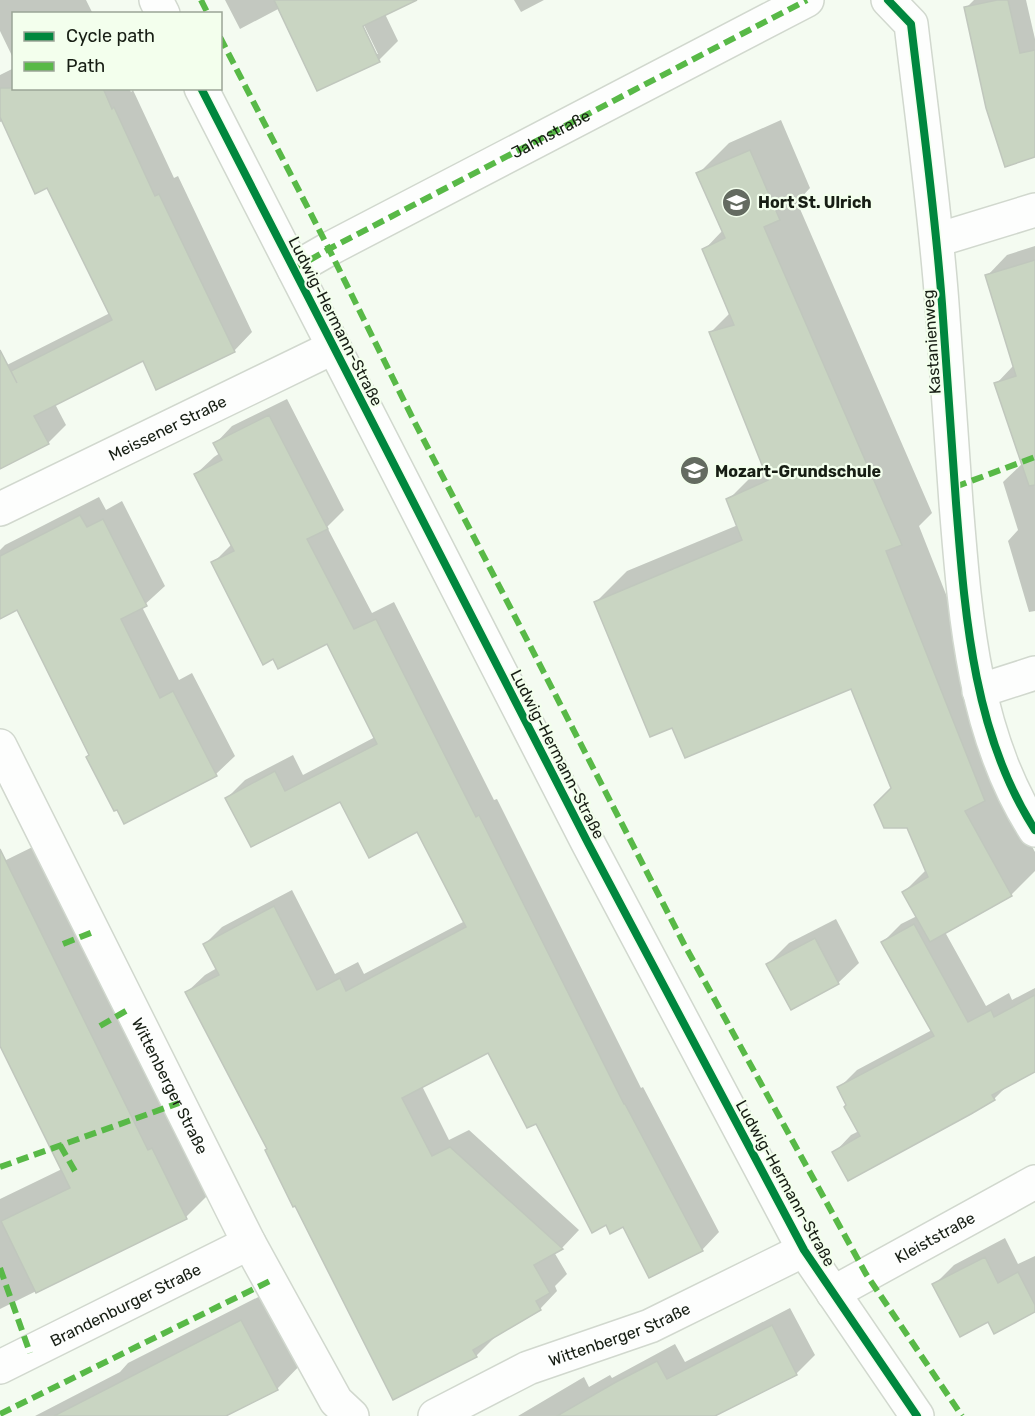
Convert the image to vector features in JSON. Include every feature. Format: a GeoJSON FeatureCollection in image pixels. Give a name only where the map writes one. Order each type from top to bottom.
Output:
{"type":"FeatureCollection","features":[{"type":"Feature","properties":{"kind":"street","name":"Jahnstraße"},"geometry":{"type":"LineString","coordinates":[[294,270],[329,249],[807,0]]}},
{"type":"Feature","properties":{"kind":"street","name":"Kastanienweg"},"geometry":{"type":"LineString","coordinates":[[888,0],[910,24],[937,240],[963,590],[979,692]]}},
{"type":"Feature","properties":{"kind":"street","name":"Ludwig-Hermann-Straße"},"geometry":{"type":"LineString","coordinates":[[202,90],[588,843],[804,1250],[917,1416]]}},
{"type":"Feature","properties":{"kind":"street"},"geometry":{"type":"LineString","coordinates":[[937,240],[1035,210]]}},
{"type":"Feature","properties":{"kind":"street","name":"Meissener Straße"},"geometry":{"type":"LineString","coordinates":[[0,509],[334,347]]}},
{"type":"Feature","properties":{"kind":"street"},"geometry":{"type":"LineString","coordinates":[[1035,673],[979,692],[995,746],[1015,795],[1035,830]]}},
{"type":"Feature","properties":{"kind":"street","name":"Wittenberger Straße"},"geometry":{"type":"LineString","coordinates":[[0,746],[12,801],[336,1401],[352,1416]]}},
{"type":"Feature","properties":{"kind":"street","name":"Kleiststraße"},"geometry":{"type":"LineString","coordinates":[[833,1293],[1035,1182]]}},
{"type":"Feature","properties":{"kind":"street","name":"Brandenburger Straße"},"geometry":{"type":"LineString","coordinates":[[0,1367],[249,1243]]}},
{"type":"Feature","properties":{"kind":"street","name":"Wittenberger Straße"},"geometry":{"type":"LineString","coordinates":[[435,1416],[528,1368],[650,1326],[804,1250]]}},
{"type":"Feature","properties":{"kind":"building"},"geometry":{"type":"Polygon","coordinates":[[[274,0],[417,0],[363,26],[380,62],[317,91],[274,0]]]}},
{"type":"Feature","properties":{"kind":"building"},"geometry":{"type":"Polygon","coordinates":[[[1008,0],[1020,53],[1035,50],[1035,157],[1005,167],[986,108],[964,7],[1008,0]]]}},
{"type":"Feature","properties":{"kind":"building"},"geometry":{"type":"Polygon","coordinates":[[[0,88],[104,90],[155,196],[159,194],[235,352],[156,390],[143,361],[34,416],[49,444],[0,469],[0,350],[17,383],[11,371],[112,320],[47,188],[35,194],[0,117],[0,88]]]}},
{"type":"Feature","properties":{"kind":"building"},"geometry":{"type":"Polygon","coordinates":[[[750,150],[780,220],[764,227],[902,545],[886,551],[985,801],[965,811],[1012,896],[930,942],[902,892],[928,877],[907,828],[884,828],[874,805],[891,788],[851,689],[685,758],[672,728],[650,737],[594,602],[742,540],[726,499],[768,480],[709,332],[734,325],[702,249],[725,238],[696,173],[750,150]]]}},
{"type":"Feature","properties":{"kind":"building"},"geometry":{"type":"Polygon","coordinates":[[[1035,260],[1035,485],[1029,486],[994,383],[1016,376],[985,275],[1035,260]]]}},
{"type":"Feature","properties":{"kind":"building"},"geometry":{"type":"Polygon","coordinates":[[[269,415],[328,529],[307,539],[354,629],[376,619],[476,817],[479,815],[624,1104],[703,1251],[649,1278],[623,1227],[610,1234],[606,1225],[592,1233],[536,1124],[527,1128],[488,1053],[402,1098],[432,1156],[450,1147],[563,1249],[534,1265],[550,1293],[536,1301],[541,1310],[473,1350],[477,1357],[393,1400],[185,992],[219,975],[203,944],[274,906],[317,990],[340,978],[346,991],[466,927],[417,832],[369,858],[340,802],[251,847],[225,798],[275,771],[285,791],[377,744],[327,644],[278,669],[273,659],[263,665],[211,562],[234,551],[194,474],[222,460],[213,443],[269,415]]]}},
{"type":"Feature","properties":{"kind":"building"},"geometry":{"type":"Polygon","coordinates":[[[80,515],[87,527],[103,519],[147,606],[121,619],[160,698],[173,691],[217,776],[124,824],[117,810],[114,811],[86,757],[89,755],[17,610],[0,619],[0,556],[80,515]]]}},
{"type":"Feature","properties":{"kind":"building"},"geometry":{"type":"Polygon","coordinates":[[[0,849],[148,1150],[152,1148],[187,1219],[36,1293],[1,1221],[70,1188],[0,1046],[0,849]]]}},
{"type":"Feature","properties":{"kind":"building"},"geometry":{"type":"Polygon","coordinates":[[[914,924],[968,1022],[991,1010],[994,1017],[1035,995],[1035,1072],[992,1095],[995,1100],[971,1114],[848,1181],[832,1152],[860,1136],[844,1107],[846,1105],[837,1087],[934,1036],[881,942],[914,924]]]}},
{"type":"Feature","properties":{"kind":"building"},"geometry":{"type":"Polygon","coordinates":[[[815,938],[839,984],[791,1010],[766,964],[815,938]]]}},
{"type":"Feature","properties":{"kind":"building"},"geometry":{"type":"Polygon","coordinates":[[[985,1257],[998,1283],[1018,1272],[1035,1305],[1035,1312],[994,1334],[988,1322],[960,1337],[932,1284],[985,1257]]]}},
{"type":"Feature","properties":{"kind":"building"},"geometry":{"type":"Polygon","coordinates":[[[241,1320],[278,1390],[226,1416],[54,1416],[241,1320]]]}},
{"type":"Feature","properties":{"kind":"building"},"geometry":{"type":"Polygon","coordinates":[[[772,1325],[797,1375],[715,1416],[557,1416],[657,1361],[667,1379],[772,1325]]]}},
{"type":"Feature","properties":{"kind":"marked path"},"geometry":{"type":"LineString","coordinates":[[201,0],[207,12]]}},
{"type":"Feature","properties":{"kind":"marked path"},"geometry":{"type":"LineString","coordinates":[[294,269],[807,0]]}},
{"type":"Feature","properties":{"kind":"marked path"},"geometry":{"type":"LineString","coordinates":[[222,41],[415,423],[684,944],[866,1274],[962,1416]]}},
{"type":"Feature","properties":{"kind":"marked path"},"geometry":{"type":"LineString","coordinates":[[955,487],[1035,457]]}},
{"type":"Feature","properties":{"kind":"marked path"},"geometry":{"type":"LineString","coordinates":[[63,944],[93,932]]}},
{"type":"Feature","properties":{"kind":"marked path"},"geometry":{"type":"LineString","coordinates":[[100,1026],[131,1008]]}},
{"type":"Feature","properties":{"kind":"marked path"},"geometry":{"type":"LineString","coordinates":[[0,1167],[179,1103]]}},
{"type":"Feature","properties":{"kind":"marked path"},"geometry":{"type":"LineString","coordinates":[[60,1145],[76,1173]]}},
{"type":"Feature","properties":{"kind":"marked path"},"geometry":{"type":"LineString","coordinates":[[0,1268],[30,1353]]}},
{"type":"Feature","properties":{"kind":"marked path"},"geometry":{"type":"LineString","coordinates":[[0,1414],[270,1281]]}},
{"type":"Feature","properties":{"kind":"cycle path"},"geometry":{"type":"LineString","coordinates":[[888,0],[911,24],[936,234],[963,587],[976,672],[985,714],[998,754],[1014,793],[1035,830]]}},
{"type":"Feature","properties":{"kind":"cycle path"},"geometry":{"type":"LineString","coordinates":[[202,90],[588,843],[804,1250],[917,1416]]}},
{"type":"Feature","properties":{"kind":"place","name":"Hort St. Ulrich"},"geometry":{"type":"Point","coordinates":[737,202]}},
{"type":"Feature","properties":{"kind":"place","name":"Mozart-Grundschule"},"geometry":{"type":"Point","coordinates":[694,471]}}]}
